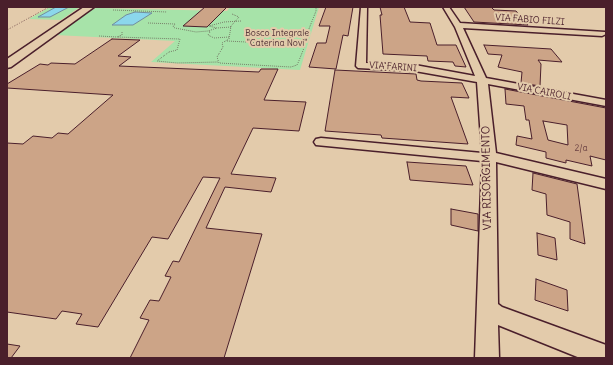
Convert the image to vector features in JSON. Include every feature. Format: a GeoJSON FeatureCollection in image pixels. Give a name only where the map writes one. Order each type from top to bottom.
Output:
{"type":"FeatureCollection","features":[{"type":"Feature","properties":{"kind":"main road"},"geometry":{"type":"LineString","coordinates":[[10,60],[90,7]]}},
{"type":"Feature","properties":{"kind":"street","name":"VIA FARINI"},"geometry":{"type":"LineString","coordinates":[[364,7],[361,66],[415,68],[482,80]]}},
{"type":"Feature","properties":{"kind":"street","name":"VIA RISORGIMENTO"},"geometry":{"type":"LineString","coordinates":[[446,7],[457,24],[482,80],[489,156],[487,358]]}},
{"type":"Feature","properties":{"kind":"street","name":"VIA FABIO FILZI"},"geometry":{"type":"LineString","coordinates":[[457,24],[602,34]]}},
{"type":"Feature","properties":{"kind":"street","name":"VIA CAIROLI"},"geometry":{"type":"LineString","coordinates":[[482,80],[606,103]]}},
{"type":"Feature","properties":{"kind":"street"},"geometry":{"type":"LineString","coordinates":[[321,142],[478,157],[489,156],[606,184]]}},
{"type":"Feature","properties":{"kind":"street"},"geometry":{"type":"LineString","coordinates":[[488,309],[495,314],[606,358]]}},
{"type":"Feature","properties":{"kind":"path"},"geometry":{"type":"LineString","coordinates":[[7,30],[49,7]]}},
{"type":"Feature","properties":{"kind":"path"},"geometry":{"type":"LineString","coordinates":[[98,36],[180,40],[177,50],[168,52],[157,61],[177,63],[218,62],[291,67],[298,63],[316,11],[316,7]]}},
{"type":"Feature","properties":{"kind":"path"},"geometry":{"type":"LineString","coordinates":[[113,10],[167,12]]}},
{"type":"Feature","properties":{"kind":"path"},"geometry":{"type":"LineString","coordinates":[[218,62],[217,57],[223,47],[222,43],[229,39],[231,27],[239,17],[232,14]]}},
{"type":"Feature","properties":{"kind":"path"},"geometry":{"type":"LineString","coordinates":[[217,28],[209,26],[219,22],[241,21]]}},
{"type":"Feature","properties":{"kind":"path"},"geometry":{"type":"LineString","coordinates":[[148,23],[175,24],[175,28],[196,32],[231,27]]}},
{"type":"Feature","properties":{"kind":"path"},"geometry":{"type":"LineString","coordinates":[[209,31],[210,32],[208,35],[214,38],[229,37]]}},
{"type":"Feature","properties":{"kind":"path"},"geometry":{"type":"LineString","coordinates":[[117,37],[122,34],[122,32]]}},
{"type":"Feature","properties":{"kind":"path"},"geometry":{"type":"LineString","coordinates":[[226,41],[304,45]]}},
{"type":"Feature","properties":{"kind":"green space"},"geometry":{"type":"Polygon","coordinates":[[[50,7],[80,7],[61,20],[29,19],[50,7]]]}},
{"type":"Feature","properties":{"kind":"green space","name":"Bosco Integrale \"Caterina Novi\""},"geometry":{"type":"Polygon","coordinates":[[[230,7],[319,7],[300,70],[151,62],[175,41],[55,35],[86,12],[96,8],[227,11],[230,7]]]}},
{"type":"Feature","properties":{"kind":"water"},"geometry":{"type":"Polygon","coordinates":[[[56,7],[69,7],[50,17],[38,17],[56,7]]]}},
{"type":"Feature","properties":{"kind":"water"},"geometry":{"type":"Polygon","coordinates":[[[135,12],[152,13],[133,25],[112,25],[126,15],[135,12]]]}},
{"type":"Feature","properties":{"kind":"building"},"geometry":{"type":"Polygon","coordinates":[[[205,7],[227,7],[207,27],[183,26],[205,7]]]}},
{"type":"Feature","properties":{"kind":"building"},"geometry":{"type":"Polygon","coordinates":[[[326,7],[353,7],[348,36],[343,35],[336,69],[309,67],[317,43],[326,43],[330,26],[319,26],[326,7]]]}},
{"type":"Feature","properties":{"kind":"building"},"geometry":{"type":"Polygon","coordinates":[[[380,7],[404,7],[410,22],[430,23],[437,45],[456,45],[466,67],[455,66],[453,62],[428,61],[427,56],[383,54],[380,15],[382,15],[380,7]]]}},
{"type":"Feature","properties":{"kind":"building"},"geometry":{"type":"Polygon","coordinates":[[[464,7],[491,7],[494,10],[516,11],[528,25],[474,22],[464,7]]]}},
{"type":"Feature","properties":{"kind":"building"},"geometry":{"type":"Polygon","coordinates":[[[112,39],[140,40],[118,56],[131,57],[119,66],[259,72],[261,69],[278,69],[264,100],[306,102],[299,131],[253,128],[231,174],[276,178],[271,192],[225,187],[206,228],[262,234],[224,358],[130,358],[149,320],[140,318],[150,300],[159,301],[171,277],[165,276],[173,261],[179,262],[220,178],[203,177],[168,239],[152,237],[98,327],[76,324],[82,314],[62,311],[56,319],[7,312],[7,143],[23,144],[33,136],[52,138],[58,133],[68,134],[113,95],[7,88],[7,84],[40,64],[75,64],[112,39]]]}},
{"type":"Feature","properties":{"kind":"building"},"geometry":{"type":"Polygon","coordinates":[[[484,45],[551,49],[562,62],[538,60],[541,64],[540,86],[521,83],[522,72],[498,67],[502,55],[488,54],[484,45]]]}},
{"type":"Feature","properties":{"kind":"building"},"geometry":{"type":"Polygon","coordinates":[[[335,70],[416,74],[417,80],[421,81],[462,83],[469,98],[451,97],[468,144],[382,138],[381,135],[325,131],[335,70]]]}},
{"type":"Feature","properties":{"kind":"building"},"geometry":{"type":"Polygon","coordinates":[[[505,89],[606,108],[606,160],[590,156],[592,166],[566,160],[566,163],[546,158],[546,152],[516,145],[517,136],[532,139],[529,120],[526,120],[524,106],[506,104],[505,89]],[[543,121],[548,140],[568,145],[567,125],[543,121]]]}},
{"type":"Feature","properties":{"kind":"building"},"geometry":{"type":"Polygon","coordinates":[[[407,162],[466,166],[473,185],[410,180],[407,162]]]}},
{"type":"Feature","properties":{"kind":"building"},"geometry":{"type":"Polygon","coordinates":[[[533,173],[577,184],[585,244],[570,239],[570,222],[547,215],[546,194],[532,190],[533,173]]]}},
{"type":"Feature","properties":{"kind":"building"},"geometry":{"type":"Polygon","coordinates":[[[451,209],[478,214],[478,231],[451,225],[451,209]]]}},
{"type":"Feature","properties":{"kind":"building"},"geometry":{"type":"Polygon","coordinates":[[[537,233],[555,238],[557,260],[538,255],[537,233]]]}},
{"type":"Feature","properties":{"kind":"building"},"geometry":{"type":"Polygon","coordinates":[[[536,279],[567,290],[568,311],[535,300],[536,279]]]}},
{"type":"Feature","properties":{"kind":"building"},"geometry":{"type":"Polygon","coordinates":[[[7,344],[20,346],[11,358],[7,358],[7,344]]]}}]}
